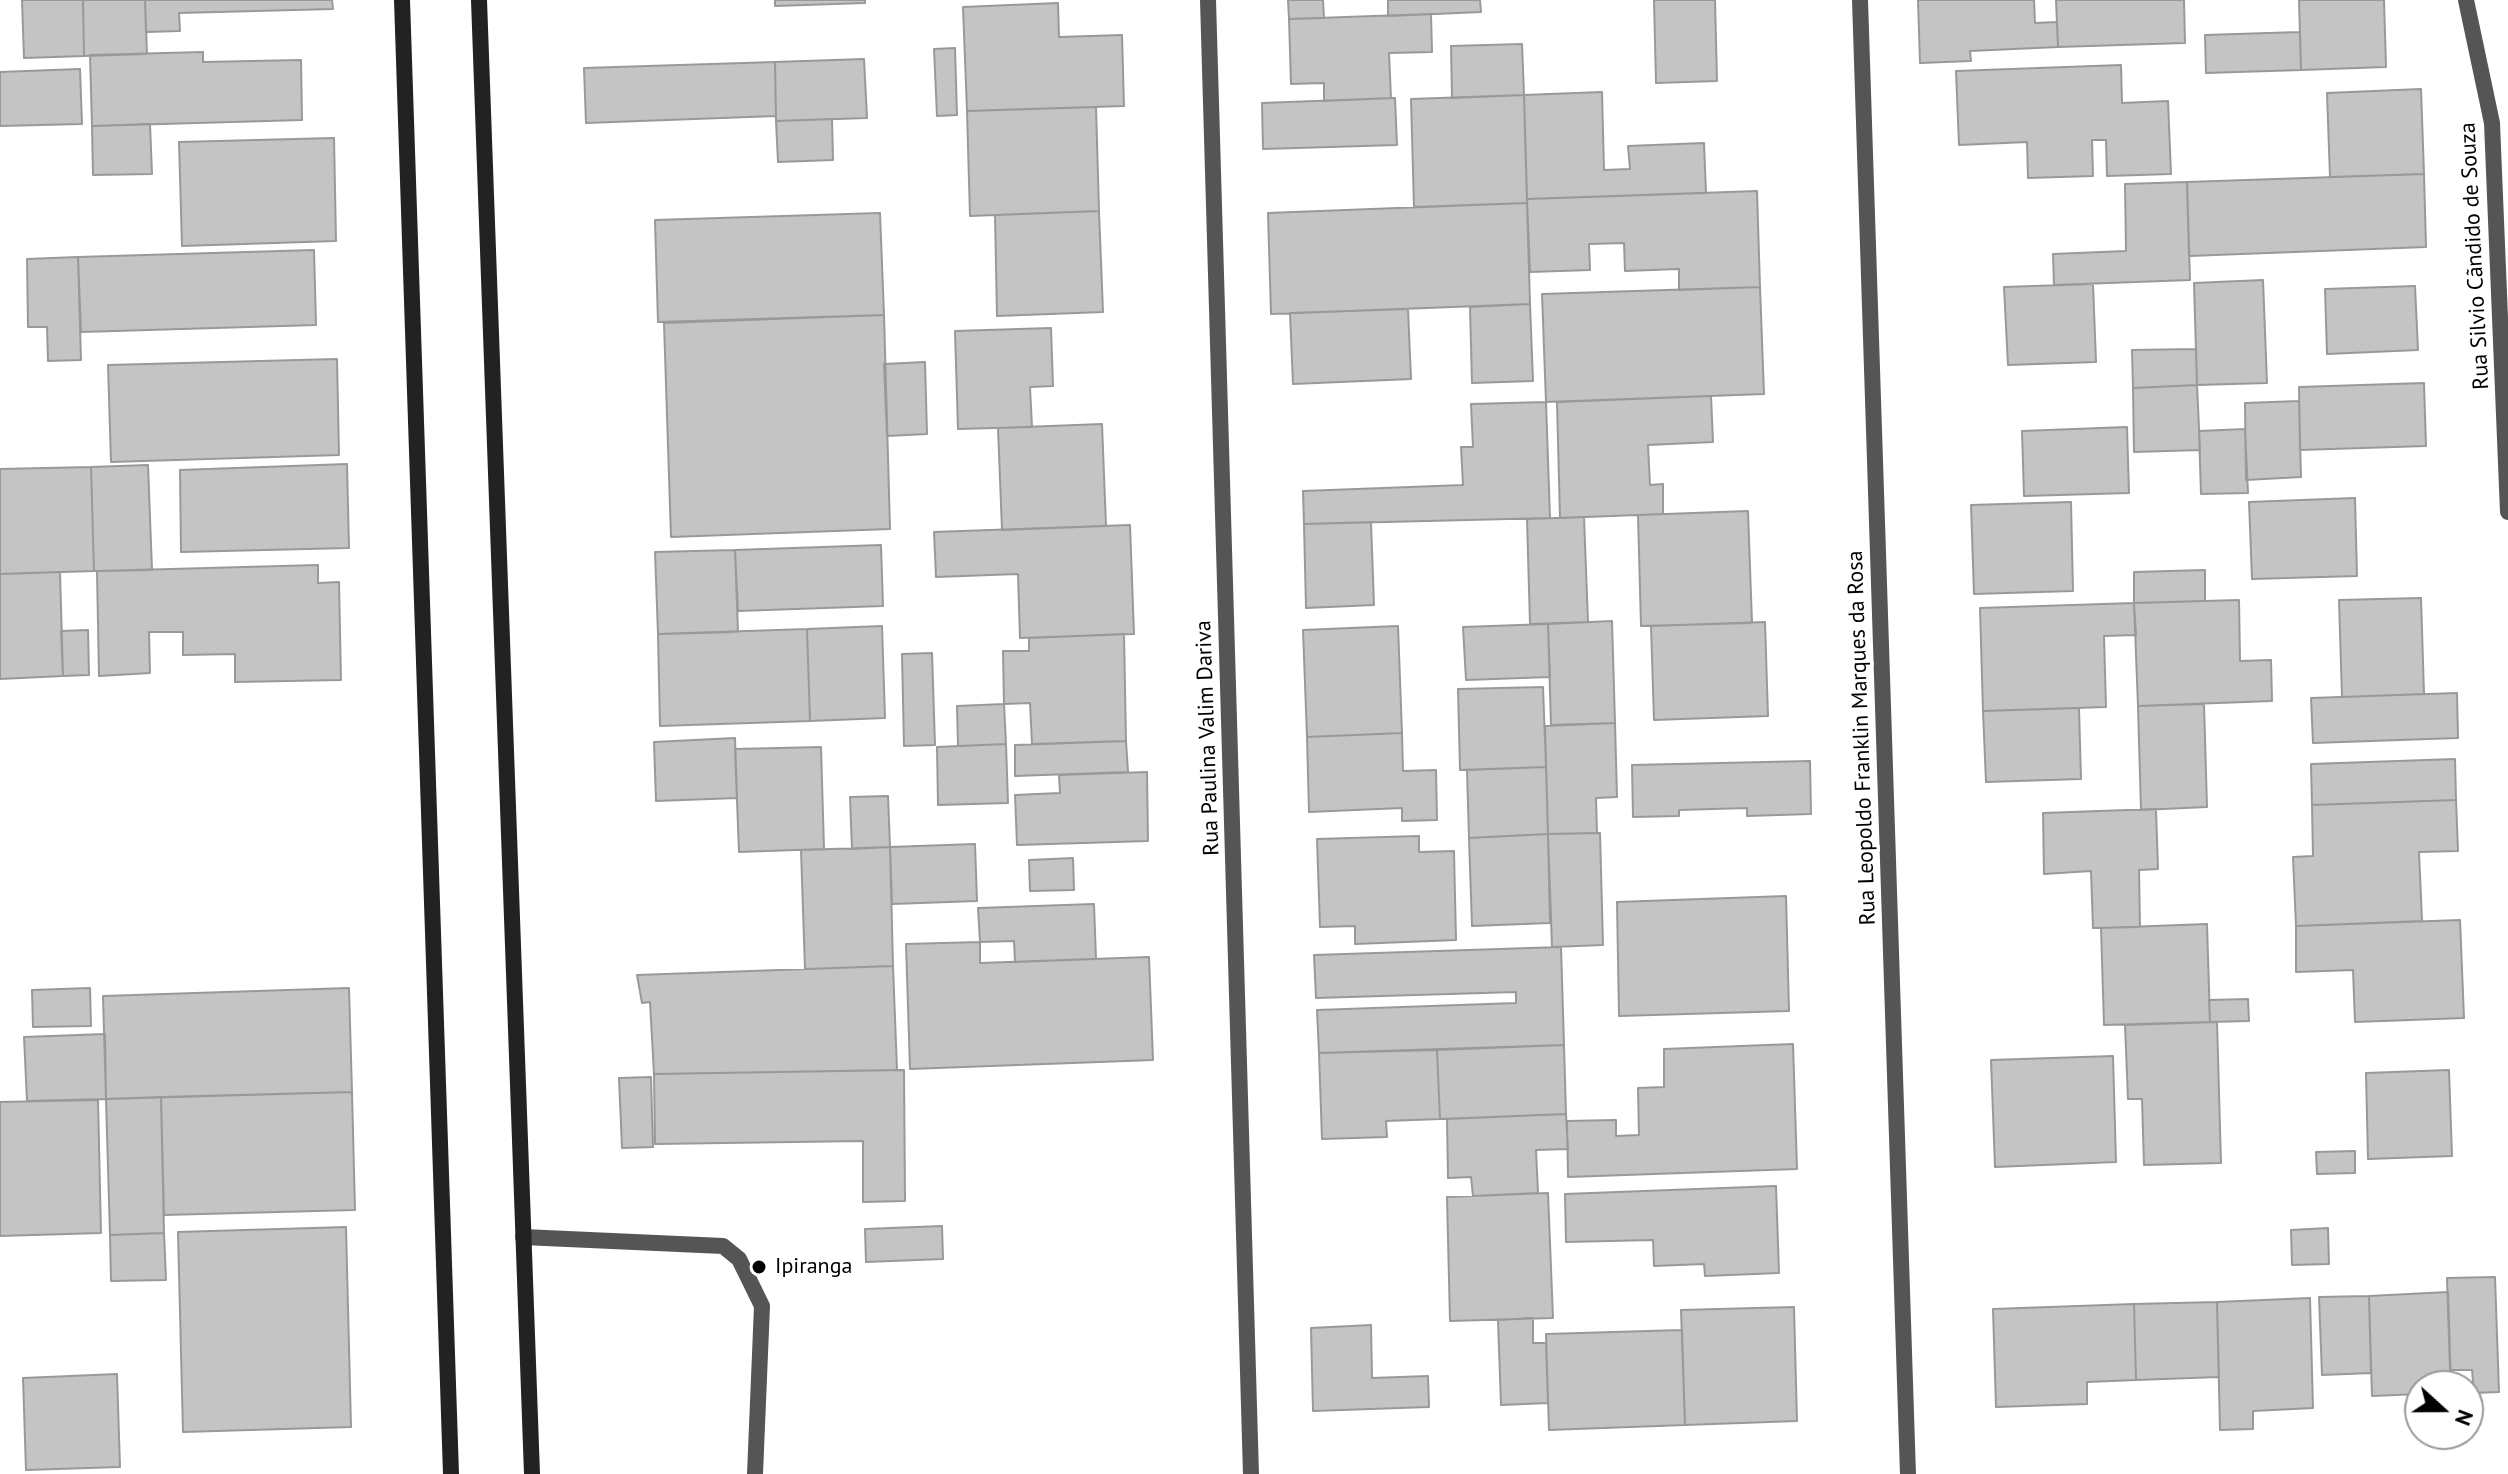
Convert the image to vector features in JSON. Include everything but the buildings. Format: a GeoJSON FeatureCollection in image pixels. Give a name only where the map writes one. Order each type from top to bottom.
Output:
{"type":"FeatureCollection","features":[{"type":"Feature","properties":{"kind":"main road"},"geometry":{"type":"LineString","coordinates":[[402,0],[451,1474]]}},
{"type":"Feature","properties":{"kind":"main road"},"geometry":{"type":"LineString","coordinates":[[479,0],[532,1474]]}},
{"type":"Feature","properties":{"kind":"street","name":"Rua Paulina Valim Dariva"},"geometry":{"type":"LineString","coordinates":[[1208,0],[1251,1474]]}},
{"type":"Feature","properties":{"kind":"street","name":"Rua Leopoldo Franklin Marques da Rosa"},"geometry":{"type":"LineString","coordinates":[[1860,0],[1908,1474]]}},
{"type":"Feature","properties":{"kind":"street","name":"Rua Silvio Cãndido de Souza"},"geometry":{"type":"LineString","coordinates":[[2466,0],[2492,123],[2508,512]]}},
{"type":"Feature","properties":{"kind":"street"},"geometry":{"type":"LineString","coordinates":[[523,1237],[723,1246],[739,1259],[762,1306],[755,1474]]}},
{"type":"Feature","properties":{"kind":"place","name":"Ipiranga"},"geometry":{"type":"Point","coordinates":[759,1267]}}]}
